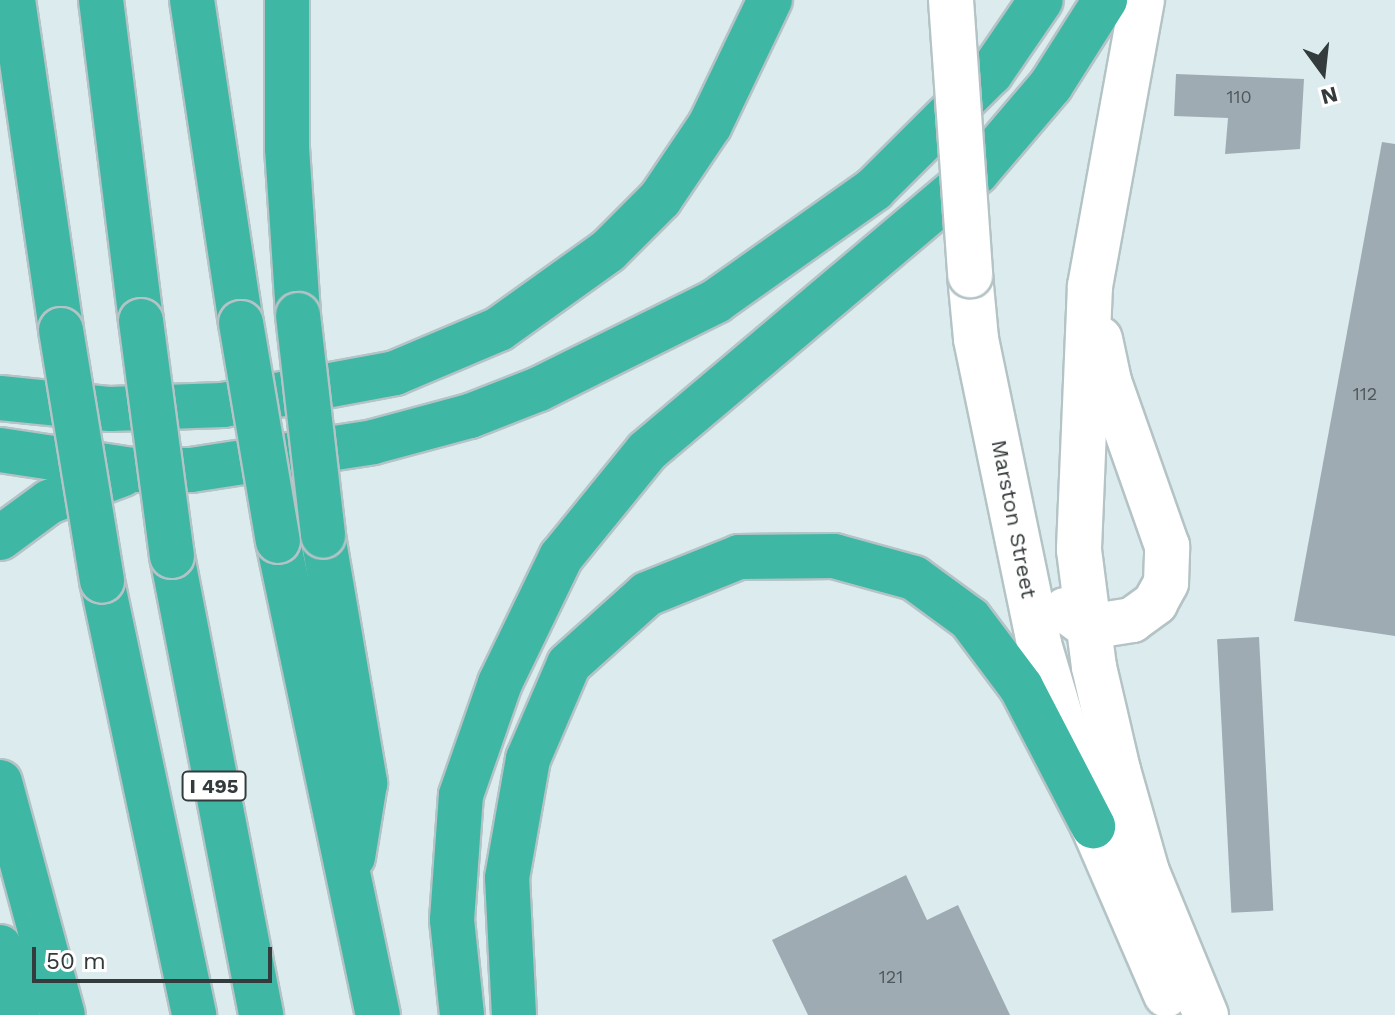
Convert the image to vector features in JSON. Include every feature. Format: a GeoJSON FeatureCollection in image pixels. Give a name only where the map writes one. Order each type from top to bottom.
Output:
{"type":"FeatureCollection","features":[{"type":"Feature","properties":{"kind":"highway"},"geometry":{"type":"LineString","coordinates":[[13,0],[61,330],[102,581],[173,936],[194,1015]]}},
{"type":"Feature","properties":{"kind":"highway","name":"I 495"},"geometry":{"type":"LineString","coordinates":[[101,0],[172,556],[261,1015]]}},
{"type":"Feature","properties":{"kind":"highway"},"geometry":{"type":"LineString","coordinates":[[192,0],[278,541],[348,887],[378,1015]]}},
{"type":"Feature","properties":{"kind":"highway"},"geometry":{"type":"LineString","coordinates":[[287,0],[287,148],[298,315],[323,536],[365,783],[348,887]]}},
{"type":"Feature","properties":{"kind":"highway"},"geometry":{"type":"LineString","coordinates":[[0,398],[110,409],[223,405],[395,373],[499,329],[608,251],[660,199],[710,125],[770,0]]}},
{"type":"Feature","properties":{"kind":"highway"},"geometry":{"type":"LineString","coordinates":[[0,450],[132,470],[191,470],[373,442],[470,416],[642,342],[751,277],[874,189],[991,73],[1041,0]]}},
{"type":"Feature","properties":{"kind":"highway"},"geometry":{"type":"LineString","coordinates":[[462,1015],[452,920],[461,795],[500,683],[561,557],[647,451],[977,172],[1051,85],[1105,0]]}},
{"type":"Feature","properties":{"kind":"highway"},"geometry":{"type":"LineString","coordinates":[[0,538],[49,502],[132,470]]}},
{"type":"Feature","properties":{"kind":"highway"},"geometry":{"type":"LineString","coordinates":[[514,1015],[507,878],[528,759],[569,664],[647,594],[739,557],[834,556],[914,578],[970,619],[1021,687],[1093,826]]}},
{"type":"Feature","properties":{"kind":"highway"},"geometry":{"type":"LineString","coordinates":[[0,782],[63,1015]]}},
{"type":"Feature","properties":{"kind":"highway"},"geometry":{"type":"LineString","coordinates":[[0,947],[18,1015]]}},
{"type":"Feature","properties":{"kind":"main road","name":"Marston Street"},"geometry":{"type":"LineString","coordinates":[[951,0],[976,339],[1039,644],[1093,826],[1175,1015]]}},
{"type":"Feature","properties":{"kind":"main road"},"geometry":{"type":"LineString","coordinates":[[1142,0],[1090,286],[1079,550],[1088,627],[1118,770],[1147,872],[1206,1015]]}},
{"type":"Feature","properties":{"kind":"main road"},"geometry":{"type":"LineString","coordinates":[[1018,539],[1053,601],[1088,627],[1132,620],[1155,603],[1166,583],[1167,546],[1109,381],[1090,286]]}},
{"type":"Feature","properties":{"kind":"building"},"geometry":{"type":"Polygon","coordinates":[[[1176,74],[1304,79],[1300,149],[1225,154],[1228,118],[1174,116],[1176,74]]]}},
{"type":"Feature","properties":{"kind":"building"},"geometry":{"type":"Polygon","coordinates":[[[1382,142],[1395,144],[1395,636],[1294,621],[1382,142]]]}},
{"type":"Feature","properties":{"kind":"building"},"geometry":{"type":"Polygon","coordinates":[[[1259,637],[1273,911],[1231,913],[1217,639],[1259,637]]]}},
{"type":"Feature","properties":{"kind":"building"},"geometry":{"type":"Polygon","coordinates":[[[906,875],[927,920],[958,905],[1010,1015],[808,1015],[772,940],[906,875]]]}}]}
